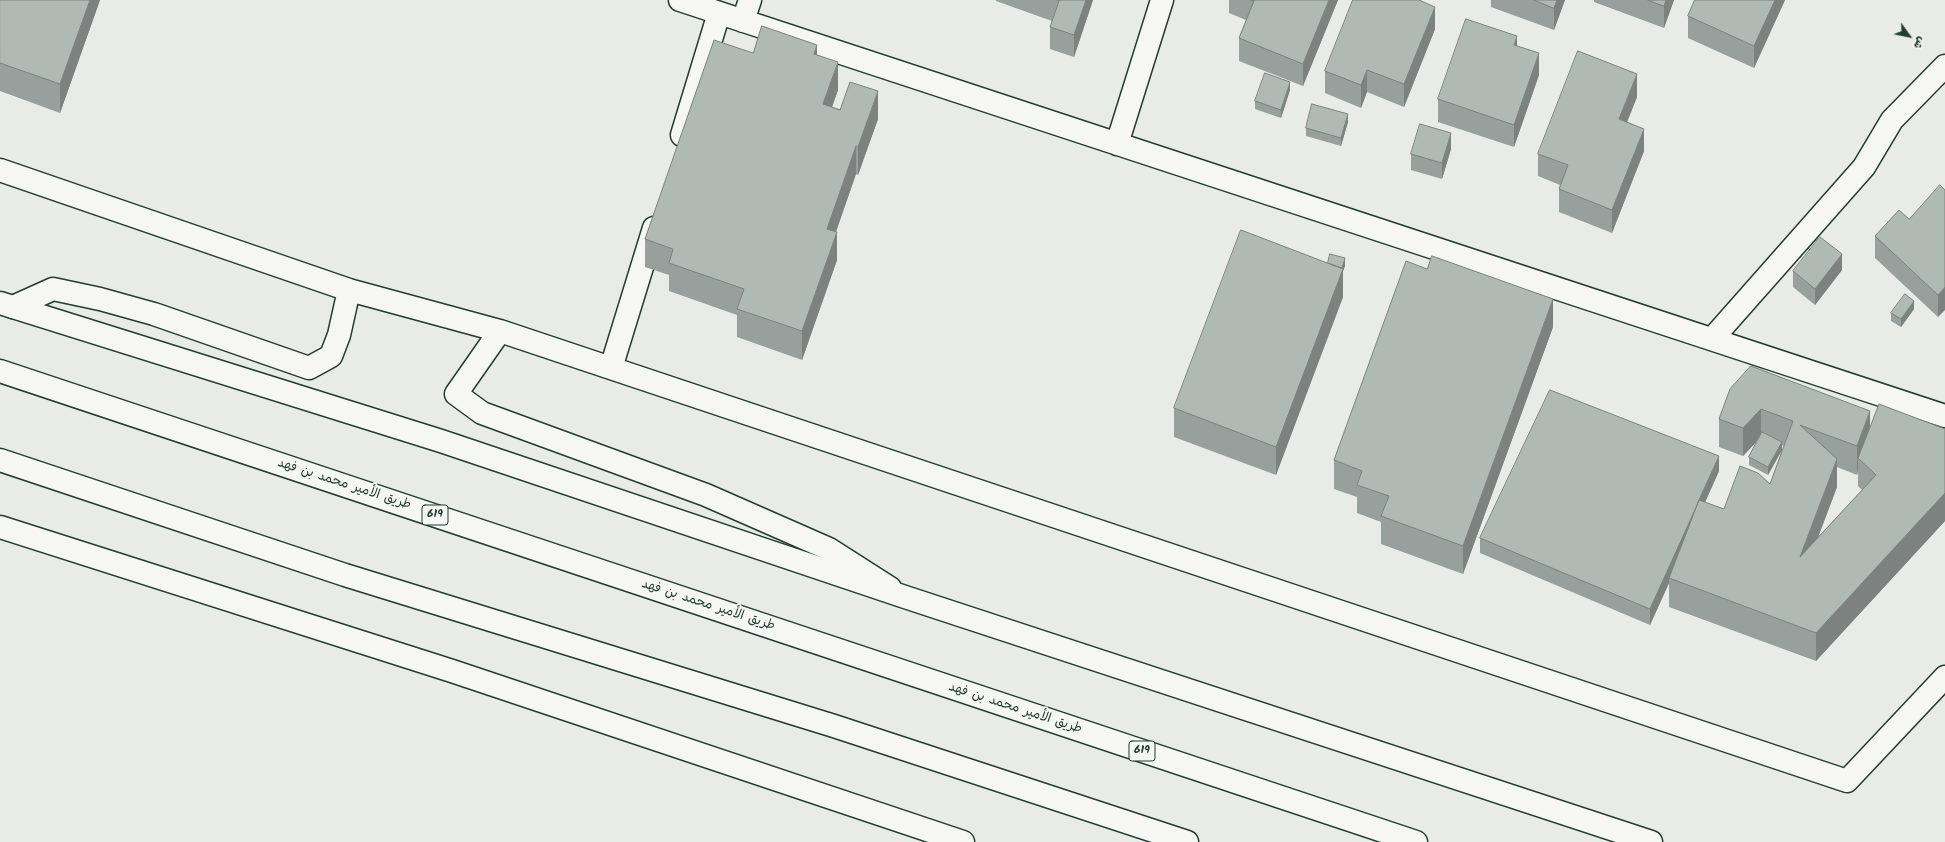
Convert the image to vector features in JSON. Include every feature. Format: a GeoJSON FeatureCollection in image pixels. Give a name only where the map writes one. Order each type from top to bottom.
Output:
{"type":"FeatureCollection","features":[{"type":"Feature","properties":{"kind":"main road"},"geometry":{"type":"LineString","coordinates":[[680,0],[1945,416]]}},
{"type":"Feature","properties":{"kind":"main road"},"geometry":{"type":"LineString","coordinates":[[742,20],[750,0]]}},
{"type":"Feature","properties":{"kind":"main road"},"geometry":{"type":"LineString","coordinates":[[1117,144],[1162,0]]}},
{"type":"Feature","properties":{"kind":"main road"},"geometry":{"type":"LineString","coordinates":[[675,156],[719,13]]}},
{"type":"Feature","properties":{"kind":"main road"},"geometry":{"type":"LineString","coordinates":[[1712,339],[1864,167],[1892,120],[1945,66]]}},
{"type":"Feature","properties":{"kind":"main road"},"geometry":{"type":"LineString","coordinates":[[0,170],[349,290],[500,331],[1847,781],[1945,677]]}},
{"type":"Feature","properties":{"kind":"main road"},"geometry":{"type":"LineString","coordinates":[[611,368],[659,209]]}},
{"type":"Feature","properties":{"kind":"main road"},"geometry":{"type":"LineString","coordinates":[[6,305],[53,289],[154,314],[309,368],[331,356],[340,335],[349,290]]}},
{"type":"Feature","properties":{"kind":"main road"},"geometry":{"type":"LineString","coordinates":[[6,305],[441,440],[905,597],[1650,842]]}},
{"type":"Feature","properties":{"kind":"main road"},"geometry":{"type":"LineString","coordinates":[[500,331],[456,394],[482,413],[706,495],[829,549],[905,597]]}},
{"type":"Feature","properties":{"kind":"main road","name":"طريق الأمير محمد بن فهد"},"geometry":{"type":"LineString","coordinates":[[0,371],[1416,842]]}},
{"type":"Feature","properties":{"kind":"main road"},"geometry":{"type":"LineString","coordinates":[[0,460],[345,575],[834,726],[1187,842]]}},
{"type":"Feature","properties":{"kind":"main road"},"geometry":{"type":"LineString","coordinates":[[0,527],[452,671],[963,842]]}},
{"type":"Feature","properties":{"kind":"building"},"geometry":{"type":"Polygon","coordinates":[[[0,0],[90,0],[60,84],[0,63],[0,0]]]}},
{"type":"Feature","properties":{"kind":"building"},"geometry":{"type":"Polygon","coordinates":[[[1057,0],[1086,0],[1074,35],[1050,27],[1059,1],[1057,0]]]}},
{"type":"Feature","properties":{"kind":"building"},"geometry":{"type":"Polygon","coordinates":[[[1251,0],[1329,0],[1303,64],[1239,38],[1254,1],[1251,0]]]}},
{"type":"Feature","properties":{"kind":"building"},"geometry":{"type":"Polygon","coordinates":[[[1353,0],[1419,0],[1435,7],[1404,84],[1367,70],[1361,85],[1325,71],[1353,0]]]}},
{"type":"Feature","properties":{"kind":"building"},"geometry":{"type":"Polygon","coordinates":[[[1534,0],[1557,0],[1554,8],[1534,0]]]}},
{"type":"Feature","properties":{"kind":"building"},"geometry":{"type":"Polygon","coordinates":[[[1648,0],[1666,0],[1664,6],[1648,0]]]}},
{"type":"Feature","properties":{"kind":"building"},"geometry":{"type":"Polygon","coordinates":[[[1695,0],[1775,0],[1754,46],[1688,16],[1695,0]]]}},
{"type":"Feature","properties":{"kind":"building"},"geometry":{"type":"Polygon","coordinates":[[[1466,19],[1517,36],[1514,45],[1539,53],[1514,125],[1438,99],[1466,19]]]}},
{"type":"Feature","properties":{"kind":"building"},"geometry":{"type":"Polygon","coordinates":[[[762,26],[817,45],[814,54],[838,62],[823,104],[840,110],[850,82],[878,91],[858,147],[856,146],[827,229],[837,232],[802,331],[737,309],[744,289],[669,263],[673,249],[645,239],[714,40],[753,53],[762,26]]]}},
{"type":"Feature","properties":{"kind":"building"},"geometry":{"type":"Polygon","coordinates":[[[1578,51],[1637,74],[1619,119],[1644,129],[1612,210],[1559,189],[1568,165],[1538,154],[1578,51]]]}},
{"type":"Feature","properties":{"kind":"building"},"geometry":{"type":"Polygon","coordinates":[[[1265,73],[1290,82],[1281,110],[1255,101],[1265,73]]]}},
{"type":"Feature","properties":{"kind":"building"},"geometry":{"type":"Polygon","coordinates":[[[1312,104],[1348,114],[1341,138],[1306,128],[1312,104]]]}},
{"type":"Feature","properties":{"kind":"building"},"geometry":{"type":"Polygon","coordinates":[[[1420,124],[1451,133],[1442,163],[1411,154],[1420,124]]]}},
{"type":"Feature","properties":{"kind":"building"},"geometry":{"type":"Polygon","coordinates":[[[1940,185],[1945,190],[1945,287],[1938,295],[1875,236],[1899,210],[1909,219],[1940,185]]]}},
{"type":"Feature","properties":{"kind":"building"},"geometry":{"type":"Polygon","coordinates":[[[1241,230],[1343,269],[1276,447],[1174,408],[1241,230]]]}},
{"type":"Feature","properties":{"kind":"building"},"geometry":{"type":"Polygon","coordinates":[[[1820,237],[1842,254],[1815,289],[1793,271],[1820,237]]]}},
{"type":"Feature","properties":{"kind":"building"},"geometry":{"type":"Polygon","coordinates":[[[1330,254],[1345,258],[1342,268],[1328,263],[1330,254]]]}},
{"type":"Feature","properties":{"kind":"building"},"geometry":{"type":"Polygon","coordinates":[[[1432,256],[1553,299],[1463,546],[1381,516],[1389,496],[1357,485],[1362,471],[1334,460],[1406,261],[1427,269],[1432,256]]]}},
{"type":"Feature","properties":{"kind":"building"},"geometry":{"type":"Polygon","coordinates":[[[1905,294],[1914,301],[1901,319],[1891,313],[1905,294]]]}},
{"type":"Feature","properties":{"kind":"building"},"geometry":{"type":"Polygon","coordinates":[[[1751,366],[1870,411],[1857,446],[1800,425],[1837,459],[1800,557],[1876,475],[1858,458],[1879,404],[1945,429],[1945,493],[1816,633],[1669,578],[1699,500],[1724,509],[1740,466],[1758,473],[1770,484],[1793,421],[1761,409],[1743,428],[1719,419],[1730,389],[1751,366]]]}},
{"type":"Feature","properties":{"kind":"building"},"geometry":{"type":"Polygon","coordinates":[[[1550,390],[1719,456],[1650,609],[1480,538],[1550,390]]]}},
{"type":"Feature","properties":{"kind":"building"},"geometry":{"type":"Polygon","coordinates":[[[1762,432],[1782,442],[1768,467],[1749,457],[1762,432]]]}}]}
